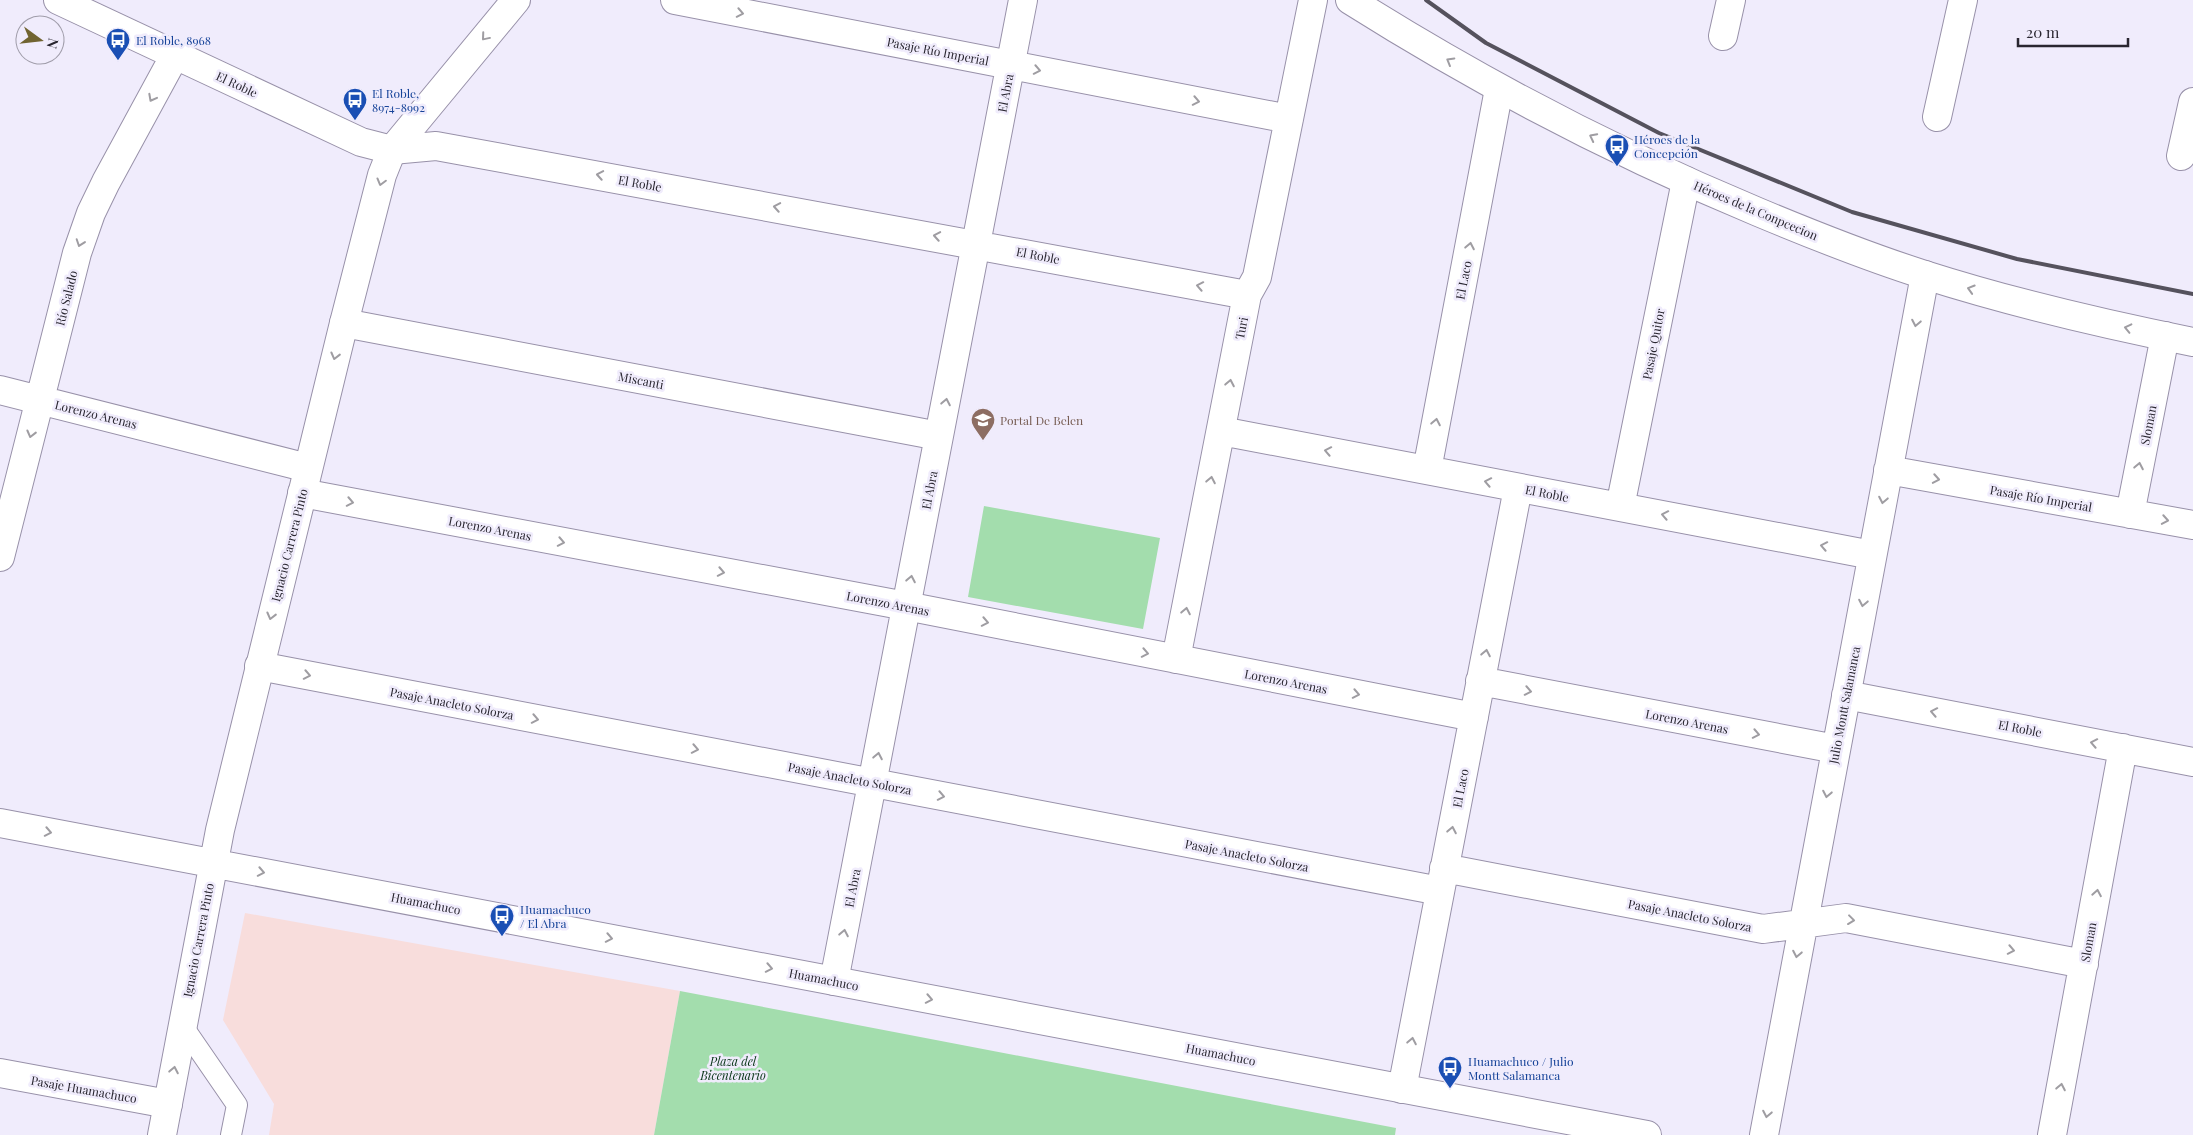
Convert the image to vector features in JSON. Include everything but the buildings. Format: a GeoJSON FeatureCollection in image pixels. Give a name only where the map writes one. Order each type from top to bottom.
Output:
{"type":"FeatureCollection","features":[{"type":"Feature","properties":{"kind":"street","name":"El Roble"},"geometry":{"type":"LineString","coordinates":[[58,0],[361,142],[392,150],[436,146],[1247,295]]}},
{"type":"Feature","properties":{"kind":"street","name":"Pasaje Río Imperial"},"geometry":{"type":"LineString","coordinates":[[674,0],[1289,119]]}},
{"type":"Feature","properties":{"kind":"street","name":"El Abra"},"geometry":{"type":"LineString","coordinates":[[834,980],[1023,0]]}},
{"type":"Feature","properties":{"kind":"street","name":"Turi"},"geometry":{"type":"LineString","coordinates":[[1176,659],[1247,295],[1257,277],[1313,0]]}},
{"type":"Feature","properties":{"kind":"street","name":"Héroes de la Conpcecion"},"geometry":{"type":"LineString","coordinates":[[1350,0],[1412,39],[1499,89],[1627,154],[1805,231],[1925,275],[2003,298],[2193,342]]}},
{"type":"Feature","properties":{"kind":"street"},"geometry":{"type":"LineString","coordinates":[[1723,36],[1731,0]]}},
{"type":"Feature","properties":{"kind":"street"},"geometry":{"type":"LineString","coordinates":[[1937,117],[1963,0]]}},
{"type":"Feature","properties":{"kind":"street","name":"Ignacio Carrera Pinto"},"geometry":{"type":"LineString","coordinates":[[162,1135],[213,863],[259,666],[382,175],[392,150],[513,1]]}},
{"type":"Feature","properties":{"kind":"street","name":"Río Salado"},"geometry":{"type":"LineString","coordinates":[[0,557],[77,253],[91,213],[175,55]]}},
{"type":"Feature","properties":{"kind":"street","name":"El Laco"},"geometry":{"type":"LineString","coordinates":[[1427,470],[1499,89]]}},
{"type":"Feature","properties":{"kind":"street"},"geometry":{"type":"LineString","coordinates":[[2181,156],[2193,102]]}},
{"type":"Feature","properties":{"kind":"street","name":"Pasaje Quitor"},"geometry":{"type":"LineString","coordinates":[[1620,507],[1686,181]]}},
{"type":"Feature","properties":{"kind":"street","name":"Julio Montt Salamanca"},"geometry":{"type":"LineString","coordinates":[[1764,1135],[1925,275]]}},
{"type":"Feature","properties":{"kind":"street","name":"Miscanti"},"geometry":{"type":"LineString","coordinates":[[344,323],[939,436]]}},
{"type":"Feature","properties":{"kind":"street","name":"Sloman"},"geometry":{"type":"LineString","coordinates":[[2130,514],[2165,336]]}},
{"type":"Feature","properties":{"kind":"street","name":"Lorenzo Arenas"},"geometry":{"type":"LineString","coordinates":[[0,390],[40,400],[305,480],[906,606],[1474,717]]}},
{"type":"Feature","properties":{"kind":"street","name":"El Roble"},"geometry":{"type":"LineString","coordinates":[[1221,431],[1872,555]]}},
{"type":"Feature","properties":{"kind":"street","name":"Pasaje Río Imperial"},"geometry":{"type":"LineString","coordinates":[[1888,470],[2193,525]]}},
{"type":"Feature","properties":{"kind":"street","name":"El Laco"},"geometry":{"type":"LineString","coordinates":[[1402,1089],[1518,488]]}},
{"type":"Feature","properties":{"kind":"street","name":"Pasaje Anacleto Solorza"},"geometry":{"type":"LineString","coordinates":[[259,666],[873,783],[1442,880],[1762,929],[1846,918],[2084,964]]}},
{"type":"Feature","properties":{"kind":"street","name":"Lorenzo Arenas"},"geometry":{"type":"LineString","coordinates":[[1480,681],[1836,749]]}},
{"type":"Feature","properties":{"kind":"street","name":"El Roble"},"geometry":{"type":"LineString","coordinates":[[1846,695],[2193,762]]}},
{"type":"Feature","properties":{"kind":"street","name":"Sloman"},"geometry":{"type":"LineString","coordinates":[[2052,1135],[2123,748]]}},
{"type":"Feature","properties":{"kind":"street","name":"Huamachuco"},"geometry":{"type":"LineString","coordinates":[[0,823],[1647,1135]]}},
{"type":"Feature","properties":{"kind":"street","name":"Pasaje Huamachuco"},"geometry":{"type":"LineString","coordinates":[[0,1073],[168,1104]]}},
{"type":"Feature","properties":{"kind":"lane"},"geometry":{"type":"LineString","coordinates":[[182,1025],[237,1105],[231,1135]]}},
{"type":"Feature","properties":{"kind":"shaded area"},"geometry":{"type":"Polygon","coordinates":[[[245,913],[680,991],[654,1135],[269,1135],[274,1104],[223,1020],[245,913]]]}},
{"type":"Feature","properties":{"kind":"green space"},"geometry":{"type":"Polygon","coordinates":[[[984,506],[1160,538],[1143,629],[968,597],[984,506]]]}},
{"type":"Feature","properties":{"kind":"green space","name":"Plaza del Bicentenario"},"geometry":{"type":"Polygon","coordinates":[[[680,991],[1396,1128],[1395,1135],[654,1135],[680,991]]]}},
{"type":"Feature","properties":{"kind":"railway"},"geometry":{"type":"LineString","coordinates":[[1426,0],[1486,43],[1659,133],[1852,212],[2017,259],[2193,294]]}},
{"type":"Feature","properties":{"kind":"place","name":"El Roble, 8968"},"geometry":{"type":"Point","coordinates":[118,61]}},
{"type":"Feature","properties":{"kind":"place","name":"El Roble, 8974-8992"},"geometry":{"type":"Point","coordinates":[355,121]}},
{"type":"Feature","properties":{"kind":"place","name":"Héroes de la Concepción"},"geometry":{"type":"Point","coordinates":[1617,167]}},
{"type":"Feature","properties":{"kind":"place","name":"Portal De Belen"},"geometry":{"type":"Point","coordinates":[983,441]}},
{"type":"Feature","properties":{"kind":"place","name":"Huamachuco / El Abra"},"geometry":{"type":"Point","coordinates":[502,937]}},
{"type":"Feature","properties":{"kind":"place","name":"Huamachuco / Julio Montt Salamanca"},"geometry":{"type":"Point","coordinates":[1450,1089]}}]}
